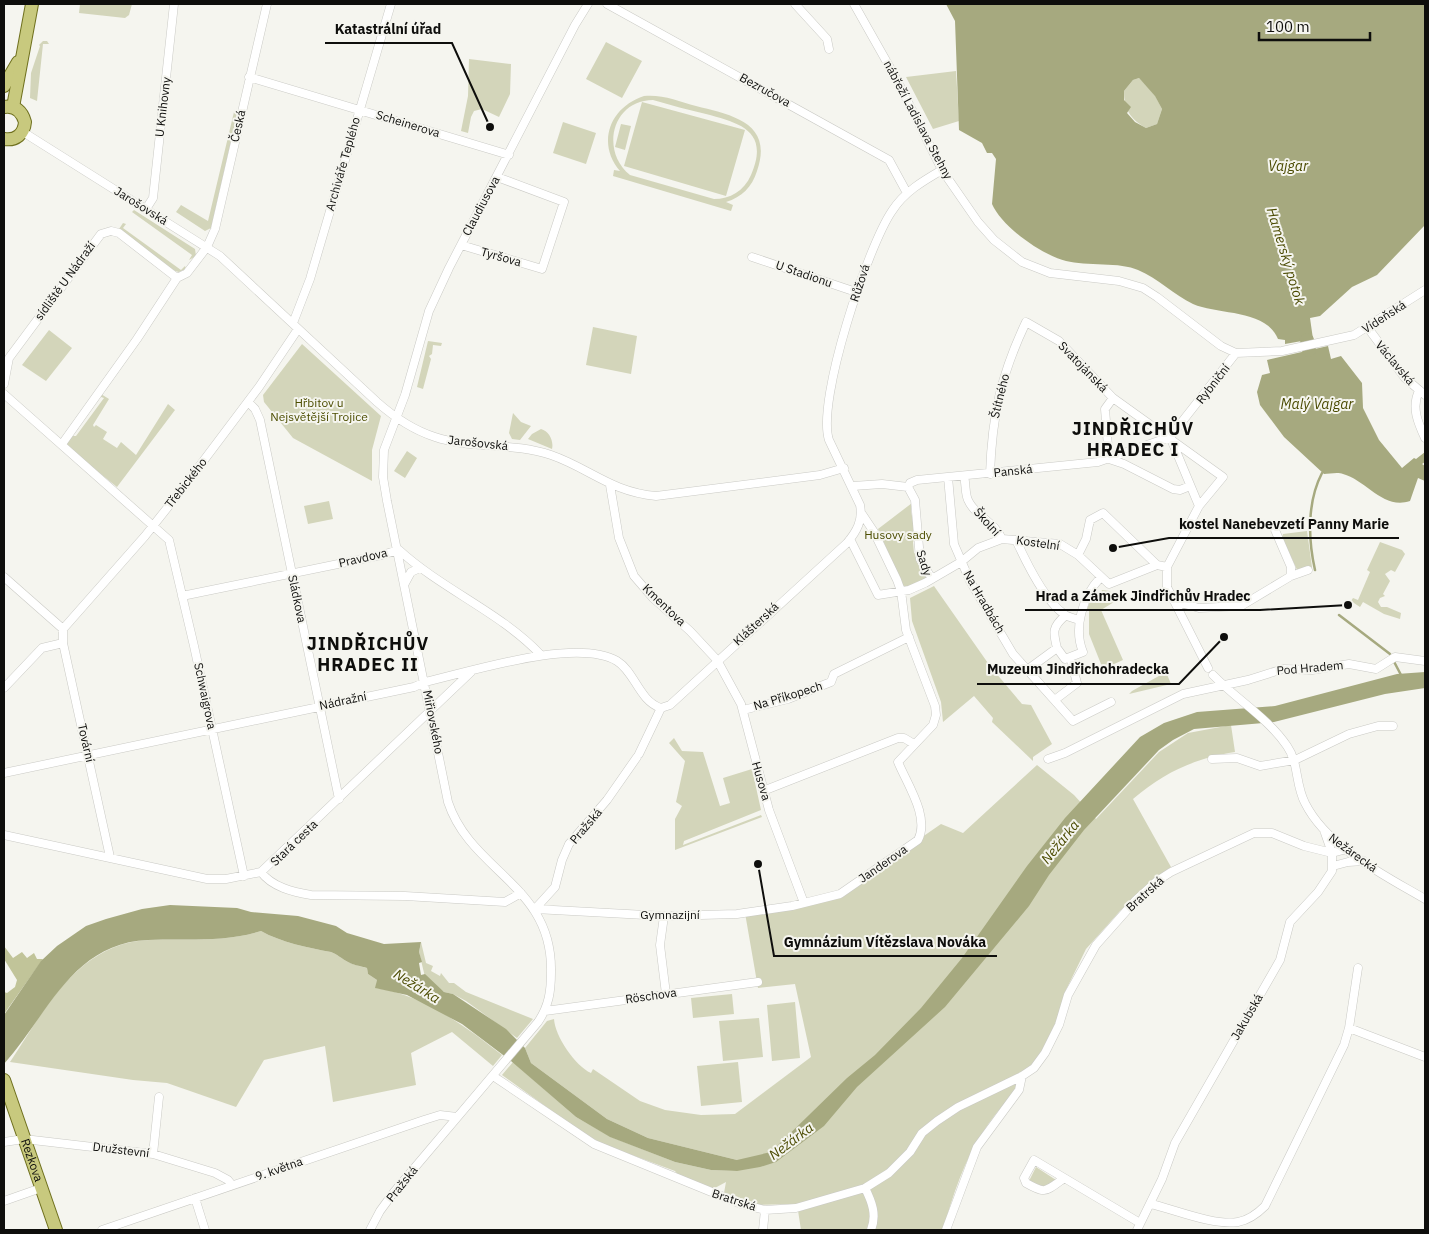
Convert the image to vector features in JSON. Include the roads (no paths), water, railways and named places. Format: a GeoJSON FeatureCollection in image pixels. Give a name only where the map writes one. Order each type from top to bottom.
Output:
{"type":"FeatureCollection","features":[{"type":"Feature","properties":{"kind":"main road"},"geometry":{"type":"LineString","coordinates":[[4,139],[14,139],[23,132],[25,122],[23,115],[8,107],[25,44],[32,4]]}},
{"type":"Feature","properties":{"kind":"main road"},"geometry":{"type":"LineString","coordinates":[[4,86],[12,74],[25,44]]}},
{"type":"Feature","properties":{"kind":"main road","name":"Rezkova"},"geometry":{"type":"LineString","coordinates":[[5,1085],[56,1230]]}},
{"type":"Feature","properties":{"kind":"street","name":"U Knihovny"},"geometry":{"type":"LineString","coordinates":[[146,209],[153,198],[174,4]]}},
{"type":"Feature","properties":{"kind":"street","name":"Česká"},"geometry":{"type":"LineString","coordinates":[[206,247],[215,229],[267,4]]}},
{"type":"Feature","properties":{"kind":"street","name":"Archiváře Teplého"},"geometry":{"type":"LineString","coordinates":[[295,326],[391,4]]}},
{"type":"Feature","properties":{"kind":"street","name":"Claudiusova"},"geometry":{"type":"LineString","coordinates":[[396,418],[405,395],[429,311],[461,245],[575,25],[588,4]]}},
{"type":"Feature","properties":{"kind":"street","name":"Bezručova"},"geometry":{"type":"LineString","coordinates":[[607,4],[889,160],[907,193]]}},
{"type":"Feature","properties":{"kind":"street"},"geometry":{"type":"LineString","coordinates":[[795,4],[827,39],[829,49]]}},
{"type":"Feature","properties":{"kind":"street","name":"nábřeží Ladislava Stehny"},"geometry":{"type":"LineString","coordinates":[[854,4],[894,76],[942,170],[978,222],[994,240],[1022,262],[1050,273],[1119,281],[1143,288],[1221,346],[1236,352],[1282,351]]}},
{"type":"Feature","properties":{"kind":"street","name":"Scheinerova"},"geometry":{"type":"LineString","coordinates":[[250,77],[509,155]]}},
{"type":"Feature","properties":{"kind":"street","name":"Jarošovská"},"geometry":{"type":"LineString","coordinates":[[23,132],[206,247],[246,278],[295,326],[396,418],[435,438],[523,447],[553,456],[610,485],[638,494],[656,496],[820,475],[844,468]]}},
{"type":"Feature","properties":{"kind":"street","name":"Růžová"},"geometry":{"type":"LineString","coordinates":[[844,468],[828,436],[827,423],[835,373],[856,292],[880,231],[893,209],[907,193],[942,170]]}},
{"type":"Feature","properties":{"kind":"street","name":"Tyršova"},"geometry":{"type":"LineString","coordinates":[[461,245],[542,269],[564,202],[497,177]]}},
{"type":"Feature","properties":{"kind":"street","name":"sídliště U Nádraží"},"geometry":{"type":"LineString","coordinates":[[4,384],[9,358],[101,234],[111,231],[119,232],[178,278]]}},
{"type":"Feature","properties":{"kind":"street"},"geometry":{"type":"LineString","coordinates":[[62,444],[178,278],[187,273],[206,247]]}},
{"type":"Feature","properties":{"kind":"street","name":"U Stadionu"},"geometry":{"type":"LineString","coordinates":[[752,257],[856,292]]}},
{"type":"Feature","properties":{"kind":"street","name":"Vídeňská"},"geometry":{"type":"LineString","coordinates":[[1282,351],[1354,335],[1368,328],[1425,290]]}},
{"type":"Feature","properties":{"kind":"street","name":"Svatojánská"},"geometry":{"type":"LineString","coordinates":[[1026,322],[1059,341],[1113,398],[1162,434],[1170,437],[1222,477],[1198,506]]}},
{"type":"Feature","properties":{"kind":"street","name":"Štítného"},"geometry":{"type":"LineString","coordinates":[[990,474],[994,415],[1011,354],[1026,322]]}},
{"type":"Feature","properties":{"kind":"street","name":"Třebického"},"geometry":{"type":"LineString","coordinates":[[63,629],[145,536],[248,402],[295,326]]}},
{"type":"Feature","properties":{"kind":"street","name":"Václavská"},"geometry":{"type":"LineString","coordinates":[[1368,328],[1393,363],[1422,393]]}},
{"type":"Feature","properties":{"kind":"street","name":"Rybniční"},"geometry":{"type":"LineString","coordinates":[[1170,437],[1236,352]]}},
{"type":"Feature","properties":{"kind":"street"},"geometry":{"type":"LineString","coordinates":[[1422,393],[1415,401],[1425,438]]}},
{"type":"Feature","properties":{"kind":"street"},"geometry":{"type":"LineString","coordinates":[[4,394],[152,525]]}},
{"type":"Feature","properties":{"kind":"street"},"geometry":{"type":"LineString","coordinates":[[1109,460],[1106,409],[1113,398]]}},
{"type":"Feature","properties":{"kind":"street","name":"Sládkova"},"geometry":{"type":"LineString","coordinates":[[248,402],[256,409],[260,420],[339,799]]}},
{"type":"Feature","properties":{"kind":"street","name":"Miřiovského"},"geometry":{"type":"LineString","coordinates":[[396,418],[386,441],[382,464],[384,488],[452,812],[472,843],[521,892],[535,909]]}},
{"type":"Feature","properties":{"kind":"street"},"geometry":{"type":"LineString","coordinates":[[1078,555],[1086,539],[1090,520],[1103,513],[1157,565],[1167,568],[1198,506],[1170,437],[1109,460]]}},
{"type":"Feature","properties":{"kind":"street"},"geometry":{"type":"LineString","coordinates":[[1109,460],[1124,464],[1173,489],[1180,490],[1190,486]]}},
{"type":"Feature","properties":{"kind":"street","name":"Panská"},"geometry":{"type":"LineString","coordinates":[[908,487],[910,483],[917,480],[990,474],[1109,460]]}},
{"type":"Feature","properties":{"kind":"street"},"geometry":{"type":"LineString","coordinates":[[844,468],[853,486],[862,514],[874,532],[901,591],[904,623],[909,637]]}},
{"type":"Feature","properties":{"kind":"street","name":"Školní"},"geometry":{"type":"LineString","coordinates":[[964,476],[968,500],[984,520],[1000,532],[1002,539]]}},
{"type":"Feature","properties":{"kind":"street","name":"Na Hradbách"},"geometry":{"type":"LineString","coordinates":[[948,477],[953,538],[961,562],[970,581],[1013,654],[1026,670],[1056,699],[1073,721],[1111,702]]}},
{"type":"Feature","properties":{"kind":"street"},"geometry":{"type":"LineString","coordinates":[[853,486],[882,484],[908,487]]}},
{"type":"Feature","properties":{"kind":"street","name":"Kmentova"},"geometry":{"type":"LineString","coordinates":[[610,485],[619,538],[634,576],[653,598],[690,631],[717,660]]}},
{"type":"Feature","properties":{"kind":"street","name":"Sady"},"geometry":{"type":"LineString","coordinates":[[850,539],[878,595],[910,590],[932,579],[920,559],[915,500],[908,487]]}},
{"type":"Feature","properties":{"kind":"street"},"geometry":{"type":"LineString","coordinates":[[850,539],[857,529],[862,514]]}},
{"type":"Feature","properties":{"kind":"street","name":"Schwaigrova"},"geometry":{"type":"LineString","coordinates":[[152,525],[169,540],[244,876]]}},
{"type":"Feature","properties":{"kind":"street"},"geometry":{"type":"LineString","coordinates":[[1275,530],[1291,568],[1291,576]]}},
{"type":"Feature","properties":{"kind":"street","name":"Klášterská"},"geometry":{"type":"LineString","coordinates":[[661,708],[670,705],[850,539]]}},
{"type":"Feature","properties":{"kind":"street","name":"Kostelní"},"geometry":{"type":"LineString","coordinates":[[932,579],[961,562],[978,548],[1002,539],[1060,544],[1078,555],[1100,578]]}},
{"type":"Feature","properties":{"kind":"street","name":"Školní"},"geometry":{"type":"LineString","coordinates":[[1016,540],[1037,579],[1065,616]]}},
{"type":"Feature","properties":{"kind":"street","name":"Pravdova"},"geometry":{"type":"LineString","coordinates":[[182,596],[398,550],[420,568],[477,604],[541,656]]}},
{"type":"Feature","properties":{"kind":"street"},"geometry":{"type":"LineString","coordinates":[[1078,620],[1065,616],[1054,625],[1053,633],[1057,648],[1065,659],[1083,652],[1078,620],[1094,584],[1100,578],[1105,582],[1114,584],[1157,565]]}},
{"type":"Feature","properties":{"kind":"street"},"geometry":{"type":"LineString","coordinates":[[405,585],[411,572],[420,568]]}},
{"type":"Feature","properties":{"kind":"street","name":"Nežárecká"},"geometry":{"type":"LineString","coordinates":[[1167,568],[1167,587],[1211,672],[1222,685],[1286,745],[1295,760],[1299,789],[1305,803],[1325,833],[1364,861],[1425,899]]}},
{"type":"Feature","properties":{"kind":"street"},"geometry":{"type":"LineString","coordinates":[[1174,601],[1199,608],[1237,607],[1291,576],[1308,570]]}},
{"type":"Feature","properties":{"kind":"street"},"geometry":{"type":"LineString","coordinates":[[4,577],[63,629]]}},
{"type":"Feature","properties":{"kind":"street","name":"Tovární"},"geometry":{"type":"LineString","coordinates":[[63,629],[63,643],[110,857]]}},
{"type":"Feature","properties":{"kind":"street","name":"Na Příkopech"},"geometry":{"type":"LineString","coordinates":[[743,710],[788,699],[831,682],[834,674],[909,637]]}},
{"type":"Feature","properties":{"kind":"street","name":"Janderova"},"geometry":{"type":"LineString","coordinates":[[804,903],[840,894],[918,840],[922,828],[919,812],[898,762],[930,729],[936,715],[919,659],[909,637]]}},
{"type":"Feature","properties":{"kind":"street"},"geometry":{"type":"LineString","coordinates":[[4,688],[42,648],[63,643]]}},
{"type":"Feature","properties":{"kind":"street"},"geometry":{"type":"LineString","coordinates":[[1026,670],[1057,648]]}},
{"type":"Feature","properties":{"kind":"street","name":"Nádražní"},"geometry":{"type":"LineString","coordinates":[[4,774],[414,687],[425,682],[541,656],[584,653],[611,658],[620,662],[652,704],[661,708]]}},
{"type":"Feature","properties":{"kind":"street"},"geometry":{"type":"LineString","coordinates":[[1056,699],[1077,683],[1070,657]]}},
{"type":"Feature","properties":{"kind":"street","name":"Pod Hradem"},"geometry":{"type":"LineString","coordinates":[[1222,685],[1283,669],[1312,670],[1349,664],[1376,670],[1392,658],[1425,661]]}},
{"type":"Feature","properties":{"kind":"street","name":"Husova"},"geometry":{"type":"LineString","coordinates":[[717,660],[743,710],[763,791],[804,903]]}},
{"type":"Feature","properties":{"kind":"street","name":"Stará cesta"},"geometry":{"type":"LineString","coordinates":[[4,835],[207,879],[226,880],[261,872],[432,712],[472,672]]}},
{"type":"Feature","properties":{"kind":"street"},"geometry":{"type":"LineString","coordinates":[[1048,759],[1065,753],[1183,694],[1222,685]]}},
{"type":"Feature","properties":{"kind":"street","name":"Pražská"},"geometry":{"type":"LineString","coordinates":[[535,909],[555,887],[562,860],[569,844],[607,800],[638,756],[661,708]]}},
{"type":"Feature","properties":{"kind":"street"},"geometry":{"type":"LineString","coordinates":[[1212,759],[1237,758],[1253,766],[1295,760],[1349,734],[1378,726],[1393,726]]}},
{"type":"Feature","properties":{"kind":"street"},"geometry":{"type":"LineString","coordinates":[[763,791],[898,738],[904,738],[914,744]]}},
{"type":"Feature","properties":{"kind":"street","name":"Bratrská"},"geometry":{"type":"LineString","coordinates":[[495,1074],[594,1144],[712,1194],[765,1210],[796,1208],[865,1188],[889,1173],[910,1152],[922,1133],[937,1121],[979,1096],[1022,1076],[1034,1068],[1045,1053],[1059,1025],[1068,995],[1096,945],[1136,900],[1157,881],[1214,853],[1244,835],[1254,833],[1272,833],[1304,846],[1332,853],[1347,849]]}},
{"type":"Feature","properties":{"kind":"street"},"geometry":{"type":"LineString","coordinates":[[1325,833],[1332,853],[1333,866],[1348,862],[1364,861]]}},
{"type":"Feature","properties":{"kind":"street","name":"Jakubská"},"geometry":{"type":"LineString","coordinates":[[1063,1180],[1046,1192],[1040,1192],[1026,1183],[1024,1178],[1034,1160],[1139,1227],[1151,1204],[1175,1143],[1280,960],[1290,922],[1318,892],[1333,866]]}},
{"type":"Feature","properties":{"kind":"street"},"geometry":{"type":"LineString","coordinates":[[261,872],[273,883],[296,892],[311,894],[405,896],[505,902],[521,892]]}},
{"type":"Feature","properties":{"kind":"street","name":"Gymnazijní"},"geometry":{"type":"LineString","coordinates":[[535,909],[664,916],[737,914],[804,903]]}},
{"type":"Feature","properties":{"kind":"street"},"geometry":{"type":"LineString","coordinates":[[535,909],[543,924],[550,950],[551,988],[545,1011]]}},
{"type":"Feature","properties":{"kind":"street"},"geometry":{"type":"LineString","coordinates":[[664,916],[660,945],[666,994]]}},
{"type":"Feature","properties":{"kind":"street"},"geometry":{"type":"LineString","coordinates":[[1151,1204],[1214,1221],[1230,1222],[1248,1219],[1260,1211],[1270,1199],[1344,1045],[1349,1028],[1358,968]]}},
{"type":"Feature","properties":{"kind":"street","name":"Röschova"},"geometry":{"type":"LineString","coordinates":[[545,1011],[758,982]]}},
{"type":"Feature","properties":{"kind":"street","name":"Pražská"},"geometry":{"type":"LineString","coordinates":[[370,1230],[380,1212],[456,1118],[538,1022],[545,1011]]}},
{"type":"Feature","properties":{"kind":"street"},"geometry":{"type":"LineString","coordinates":[[1349,1028],[1425,1058]]}},
{"type":"Feature","properties":{"kind":"street","name":"Bratrská"},"geometry":{"type":"LineString","coordinates":[[946,1230],[977,1147],[1019,1090],[1022,1076]]}},
{"type":"Feature","properties":{"kind":"street"},"geometry":{"type":"LineString","coordinates":[[153,1154],[159,1097]]}},
{"type":"Feature","properties":{"kind":"street","name":"9. května"},"geometry":{"type":"LineString","coordinates":[[102,1230],[435,1116],[456,1118]]}},
{"type":"Feature","properties":{"kind":"street","name":"Družstevní"},"geometry":{"type":"LineString","coordinates":[[4,1142],[24,1139],[153,1154],[215,1174],[228,1180],[232,1185]]}},
{"type":"Feature","properties":{"kind":"street"},"geometry":{"type":"LineString","coordinates":[[4,1201],[41,1188]]}},
{"type":"Feature","properties":{"kind":"street"},"geometry":{"type":"LineString","coordinates":[[865,1188],[872,1204],[875,1220],[871,1230]]}},
{"type":"Feature","properties":{"kind":"street"},"geometry":{"type":"LineString","coordinates":[[195,1198],[205,1230]]}},
{"type":"Feature","properties":{"kind":"street"},"geometry":{"type":"LineString","coordinates":[[763,1230],[765,1210]]}},
{"type":"Feature","properties":{"kind":"water","name":"Vajgar"},"geometry":{"type":"Polygon","coordinates":[[[946,4],[1425,4],[1425,225],[1377,275],[1352,287],[1320,316],[1310,318],[1313,339],[1285,344],[1285,340],[1278,339],[1272,329],[1263,322],[1240,314],[1193,304],[1138,270],[1122,266],[1074,262],[1056,258],[1013,231],[997,213],[992,204],[996,159],[992,153],[987,153],[982,143],[959,130],[955,21],[946,4]],[[1139,78],[1133,80],[1124,91],[1124,100],[1131,107],[1127,113],[1135,122],[1146,128],[1157,124],[1162,109],[1155,96],[1139,78]]]}},
{"type":"Feature","properties":{"kind":"water","name":"Malý Vajgar"},"geometry":{"type":"Polygon","coordinates":[[[1328,346],[1331,359],[1341,356],[1362,383],[1363,408],[1379,440],[1402,468],[1425,452],[1425,462],[1422,464],[1425,466],[1425,481],[1418,478],[1410,501],[1400,503],[1383,498],[1351,477],[1341,473],[1324,474],[1284,437],[1260,405],[1257,392],[1262,375],[1270,373],[1267,360],[1328,346]]]}},
{"type":"Feature","properties":{"kind":"water","name":"Nežárka"},"geometry":{"type":"Polygon","coordinates":[[[1425,672],[1425,688],[1385,694],[1274,722],[1194,729],[1159,750],[1084,830],[1049,875],[1029,906],[945,1007],[857,1087],[824,1126],[776,1162],[760,1167],[737,1171],[711,1170],[675,1162],[610,1137],[576,1117],[511,1061],[462,1024],[407,995],[375,988],[377,980],[368,974],[367,968],[350,963],[331,952],[286,941],[261,931],[219,939],[148,940],[122,944],[100,954],[81,968],[64,985],[4,1064],[4,1015],[41,961],[57,946],[86,926],[142,909],[170,905],[237,908],[251,912],[298,916],[336,926],[347,933],[384,944],[421,942],[419,952],[422,962],[419,963],[421,975],[425,974],[444,992],[453,994],[506,1029],[525,1048],[531,1063],[607,1119],[648,1138],[737,1160],[771,1152],[847,1078],[875,1055],[921,1008],[962,958],[1027,866],[1065,818],[1140,737],[1164,723],[1197,712],[1275,706],[1397,674],[1425,672]]]}},
{"type":"Feature","properties":{"kind":"waterway"},"geometry":{"type":"LineString","coordinates":[[1307,340],[1309,350]]}},
{"type":"Feature","properties":{"kind":"waterway"},"geometry":{"type":"LineString","coordinates":[[1315,570],[1311,546],[1310,521],[1311,508],[1322,473]]}},
{"type":"Feature","properties":{"kind":"waterway"},"geometry":{"type":"LineString","coordinates":[[1339,615],[1390,654],[1401,675]]}},
{"type":"Feature","properties":{"kind":"place","name":"Katastrální úřad"},"geometry":{"type":"Point","coordinates":[490,127]}},
{"type":"Feature","properties":{"kind":"place","name":"kostel Nanebevzetí Panny Marie"},"geometry":{"type":"Point","coordinates":[1113,548]}},
{"type":"Feature","properties":{"kind":"place","name":"Hrad a Zámek Jindřichův Hradec"},"geometry":{"type":"Point","coordinates":[1348,605]}},
{"type":"Feature","properties":{"kind":"place","name":"Muzeum Jindřichohradecka"},"geometry":{"type":"Point","coordinates":[1224,637]}},
{"type":"Feature","properties":{"kind":"place","name":"Gymnázium Vítězslava Nováka"},"geometry":{"type":"Point","coordinates":[758,864]}},
{"type":"Feature","properties":{"kind":"district","name":"JINDŘICHŮV HRADEC I"},"geometry":{"type":"Point","coordinates":[1133,439]}},
{"type":"Feature","properties":{"kind":"district","name":"JINDŘICHŮV HRADEC II"},"geometry":{"type":"Point","coordinates":[368,654]}},
{"type":"Feature","properties":{"kind":"water label","name":"Hamerský potok"},"geometry":{"type":"Point","coordinates":[1286,256]}},
{"type":"Feature","properties":{"kind":"park label","name":"Hřbitov u Nejsvětější Trojice"},"geometry":{"type":"Point","coordinates":[319,410]}},
{"type":"Feature","properties":{"kind":"park label","name":"Husovy sady"},"geometry":{"type":"Point","coordinates":[898,535]}}]}
